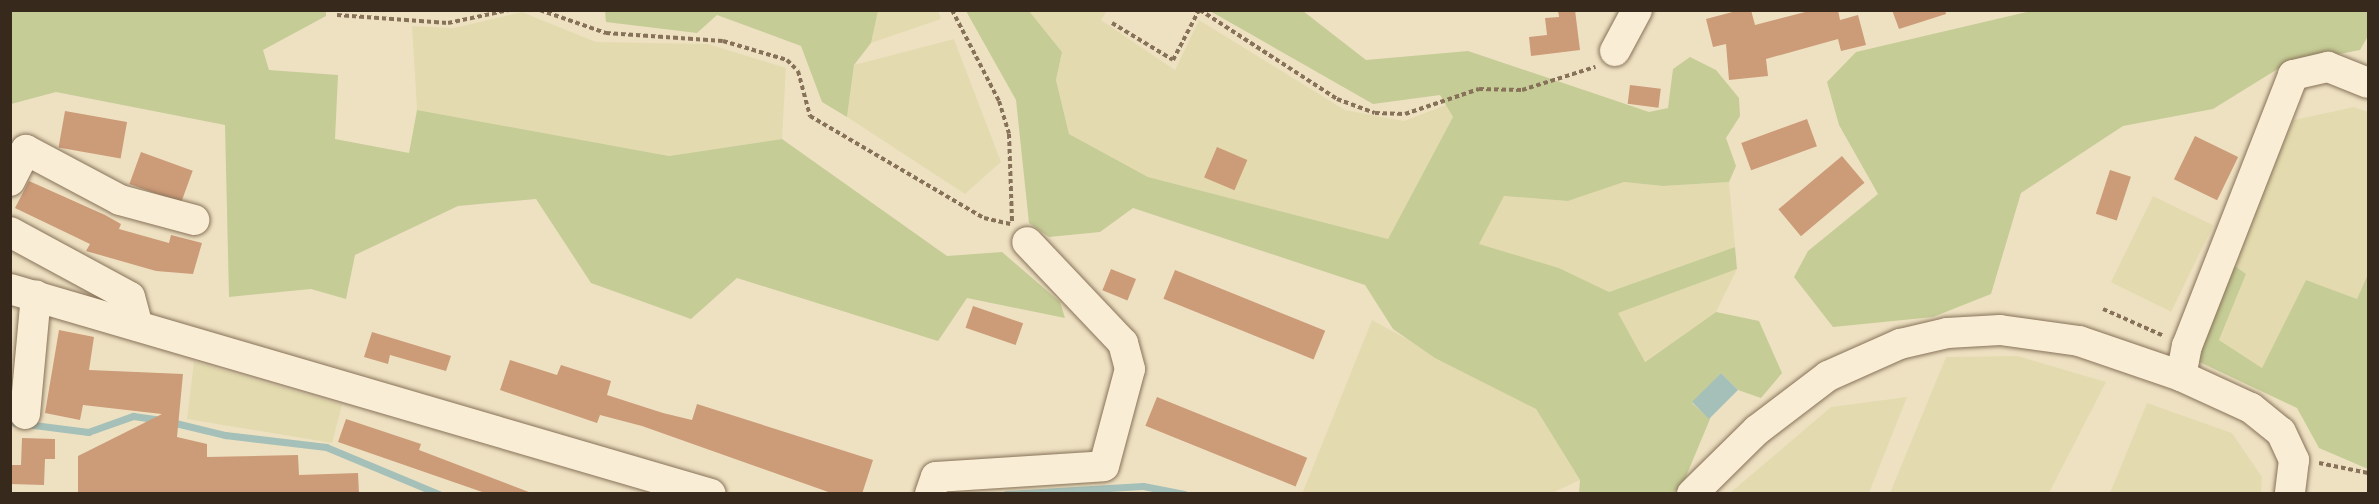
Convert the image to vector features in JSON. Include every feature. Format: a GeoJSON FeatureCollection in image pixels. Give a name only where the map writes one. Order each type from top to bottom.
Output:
{"type":"FeatureCollection","features":[{"type":"Feature","properties":{"kind":"street"},"geometry":{"type":"LineString","coordinates":[[1615,51],[1637,10]]}},
{"type":"Feature","properties":{"kind":"street"},"geometry":{"type":"LineString","coordinates":[[2181,376],[2187,346],[2293,75],[2328,67],[2368,83]]}},
{"type":"Feature","properties":{"kind":"street"},"geometry":{"type":"LineString","coordinates":[[10,181],[26,150],[120,200],[194,220]]}},
{"type":"Feature","properties":{"kind":"street"},"geometry":{"type":"LineString","coordinates":[[10,232],[130,297],[138,326]]}},
{"type":"Feature","properties":{"kind":"street"},"geometry":{"type":"LineString","coordinates":[[930,494],[936,477],[1104,466],[1130,369],[1123,343],[1020,233]]}},
{"type":"Feature","properties":{"kind":"street"},"geometry":{"type":"LineString","coordinates":[[25,414],[23,293],[711,494]]}},
{"type":"Feature","properties":{"kind":"street"},"geometry":{"type":"LineString","coordinates":[[1692,494],[1757,430],[1828,376],[1900,344],[1947,333],[2000,330],[2079,341],[2181,376],[2251,408],[2280,432],[2294,460],[2290,494]]}},
{"type":"Feature","properties":{"kind":"path"},"geometry":{"type":"LineString","coordinates":[[337,15],[448,23],[509,10]]}},
{"type":"Feature","properties":{"kind":"path"},"geometry":{"type":"LineString","coordinates":[[540,10],[606,33],[723,41],[787,60],[798,71],[810,116],[984,218],[1020,233],[1009,134],[999,101],[952,10]]}},
{"type":"Feature","properties":{"kind":"path"},"geometry":{"type":"LineString","coordinates":[[1112,22],[1173,60],[1200,10],[1336,99],[1375,113],[1405,114],[1479,89],[1522,90],[1590,71],[1615,51]]}},
{"type":"Feature","properties":{"kind":"path"},"geometry":{"type":"LineString","coordinates":[[2103,309],[2187,346]]}},
{"type":"Feature","properties":{"kind":"path"},"geometry":{"type":"LineString","coordinates":[[2294,460],[2368,473]]}},
{"type":"Feature","properties":{"kind":"shaded area"},"geometry":{"type":"Polygon","coordinates":[[[878,11],[938,11],[941,19],[871,43],[878,11]]]}},
{"type":"Feature","properties":{"kind":"shaded area"},"geometry":{"type":"Polygon","coordinates":[[[1029,11],[1107,11],[1101,20],[1175,70],[1199,20],[1345,110],[1404,121],[1446,105],[1453,117],[1388,239],[1148,177],[1069,134],[1056,80],[1062,52],[1029,11]]]}},
{"type":"Feature","properties":{"kind":"shaded area"},"geometry":{"type":"Polygon","coordinates":[[[522,12],[596,42],[708,44],[786,68],[782,139],[669,156],[417,110],[412,26],[454,28],[522,12]]]}},
{"type":"Feature","properties":{"kind":"shaded area"},"geometry":{"type":"Polygon","coordinates":[[[954,39],[1001,162],[965,194],[847,117],[854,65],[954,39]]]}},
{"type":"Feature","properties":{"kind":"shaded area"},"geometry":{"type":"Polygon","coordinates":[[[2354,107],[2368,112],[2368,274],[2357,299],[2306,280],[2262,368],[2219,340],[2246,274],[2228,261],[2294,120],[2354,107]]]}},
{"type":"Feature","properties":{"kind":"shaded area"},"geometry":{"type":"Polygon","coordinates":[[[1624,182],[1663,186],[1729,182],[1735,247],[1609,292],[1559,268],[1478,244],[1504,196],[1568,201],[1624,182]]]}},
{"type":"Feature","properties":{"kind":"shaded area"},"geometry":{"type":"Polygon","coordinates":[[[2153,196],[2213,225],[2171,312],[2111,282],[2153,196]]]}},
{"type":"Feature","properties":{"kind":"shaded area"},"geometry":{"type":"Polygon","coordinates":[[[1737,269],[1716,312],[1644,362],[1617,313],[1737,269]]]}},
{"type":"Feature","properties":{"kind":"shaded area"},"geometry":{"type":"Polygon","coordinates":[[[1372,320],[1536,409],[1580,480],[1552,493],[1302,494],[1372,320]]]}},
{"type":"Feature","properties":{"kind":"shaded area"},"geometry":{"type":"Polygon","coordinates":[[[2018,356],[2106,382],[2049,493],[1890,493],[1946,357],[2018,356]]]}},
{"type":"Feature","properties":{"kind":"shaded area"},"geometry":{"type":"Polygon","coordinates":[[[194,362],[342,405],[332,443],[187,419],[194,362]]]}},
{"type":"Feature","properties":{"kind":"shaded area"},"geometry":{"type":"Polygon","coordinates":[[[1907,397],[1869,493],[1730,493],[1831,407],[1907,397]]]}},
{"type":"Feature","properties":{"kind":"shaded area"},"geometry":{"type":"Polygon","coordinates":[[[2147,403],[2232,433],[2262,477],[2261,493],[2110,493],[2147,403]]]}},
{"type":"Feature","properties":{"kind":"green space"},"geometry":{"type":"Polygon","coordinates":[[[11,10],[326,11],[326,16],[263,50],[269,70],[338,75],[335,139],[409,153],[417,110],[669,156],[782,139],[947,256],[1002,252],[1060,302],[1065,318],[967,298],[938,341],[737,278],[691,319],[591,283],[536,199],[458,206],[355,255],[346,299],[311,289],[229,297],[225,125],[56,92],[11,104],[11,10]]]}},
{"type":"Feature","properties":{"kind":"green space"},"geometry":{"type":"Polygon","coordinates":[[[878,10],[871,43],[854,65],[847,117],[822,102],[801,46],[717,15],[697,33],[606,22],[605,11],[878,10]]]}},
{"type":"Feature","properties":{"kind":"green space"},"geometry":{"type":"Polygon","coordinates":[[[966,11],[1029,11],[1062,52],[1056,80],[1069,134],[1148,177],[1388,239],[1453,117],[1440,95],[1373,104],[1210,11],[1303,11],[1366,60],[1468,51],[1649,112],[1668,108],[1673,69],[1690,57],[1716,70],[1739,98],[1740,116],[1726,138],[1736,166],[1729,182],[1663,186],[1624,182],[1568,201],[1504,196],[1479,244],[1559,268],[1609,292],[1735,247],[1737,269],[1618,313],[1645,362],[1716,312],[1759,321],[1782,373],[1761,398],[1738,390],[1721,373],[1692,403],[1710,419],[1682,486],[1672,493],[1579,493],[1580,480],[1536,409],[1435,358],[1393,329],[1365,285],[1133,208],[1100,232],[1049,237],[1029,223],[1016,100],[966,11]]]}},
{"type":"Feature","properties":{"kind":"green space"},"geometry":{"type":"Polygon","coordinates":[[[2031,11],[2368,11],[2368,36],[2360,50],[2284,65],[2213,109],[2123,126],[2021,193],[1991,294],[1933,317],[1833,327],[1794,277],[1808,251],[1878,194],[1839,125],[1827,82],[1856,52],[2031,11]]]}},
{"type":"Feature","properties":{"kind":"green space"},"geometry":{"type":"Polygon","coordinates":[[[2228,261],[2246,274],[2219,340],[2262,368],[2306,280],[2357,299],[2368,274],[2368,469],[2319,448],[2297,408],[2193,359],[2228,261]]]}},
{"type":"Feature","properties":{"kind":"water"},"geometry":{"type":"Polygon","coordinates":[[[1721,373],[1738,390],[1709,419],[1692,402],[1721,373]]]}},
{"type":"Feature","properties":{"kind":"building"},"geometry":{"type":"Polygon","coordinates":[[[1558,10],[1575,10],[1580,50],[1531,56],[1529,37],[1547,35],[1545,18],[1559,17],[1558,10]]]}},
{"type":"Feature","properties":{"kind":"building"},"geometry":{"type":"Polygon","coordinates":[[[1740,10],[1751,10],[1755,25],[1813,10],[1838,10],[1840,20],[1858,15],[1866,45],[1841,51],[1838,39],[1766,59],[1768,76],[1729,80],[1726,44],[1713,47],[1706,19],[1740,10]]]}},
{"type":"Feature","properties":{"kind":"building"},"geometry":{"type":"Polygon","coordinates":[[[1892,10],[1945,10],[1946,14],[1899,29],[1892,10]]]}},
{"type":"Feature","properties":{"kind":"building"},"geometry":{"type":"Polygon","coordinates":[[[1630,85],[1661,89],[1658,108],[1628,104],[1630,85]]]}},
{"type":"Feature","properties":{"kind":"building"},"geometry":{"type":"Polygon","coordinates":[[[65,111],[127,122],[121,158],[59,147],[65,111]]]}},
{"type":"Feature","properties":{"kind":"building"},"geometry":{"type":"Polygon","coordinates":[[[1807,119],[1817,146],[1751,170],[1741,143],[1807,119]]]}},
{"type":"Feature","properties":{"kind":"building"},"geometry":{"type":"Polygon","coordinates":[[[2195,136],[2238,157],[2217,200],[2174,179],[2195,136]]]}},
{"type":"Feature","properties":{"kind":"building"},"geometry":{"type":"Polygon","coordinates":[[[1217,147],[1247,160],[1234,190],[1204,177],[1217,147]]]}},
{"type":"Feature","properties":{"kind":"building"},"geometry":{"type":"Polygon","coordinates":[[[141,152],[193,171],[181,203],[129,184],[141,152]]]}},
{"type":"Feature","properties":{"kind":"building"},"geometry":{"type":"Polygon","coordinates":[[[1842,156],[1864,183],[1801,236],[1778,209],[1842,156]]]}},
{"type":"Feature","properties":{"kind":"building"},"geometry":{"type":"Polygon","coordinates":[[[2110,170],[2131,177],[2117,221],[2096,214],[2110,170]]]}},
{"type":"Feature","properties":{"kind":"building"},"geometry":{"type":"Polygon","coordinates":[[[29,181],[105,215],[121,224],[119,229],[169,243],[171,235],[202,243],[193,274],[156,271],[86,251],[90,244],[15,208],[29,181]]]}},
{"type":"Feature","properties":{"kind":"building"},"geometry":{"type":"Polygon","coordinates":[[[1111,269],[1136,279],[1127,300],[1102,290],[1111,269]]]}},
{"type":"Feature","properties":{"kind":"building"},"geometry":{"type":"Polygon","coordinates":[[[1175,270],[1325,331],[1314,359],[1163,299],[1175,270]]]}},
{"type":"Feature","properties":{"kind":"building"},"geometry":{"type":"Polygon","coordinates":[[[973,306],[1023,323],[1016,345],[966,328],[973,306]]]}},
{"type":"Feature","properties":{"kind":"building"},"geometry":{"type":"Polygon","coordinates":[[[59,330],[94,337],[89,370],[183,374],[177,437],[207,444],[207,457],[298,455],[299,475],[358,473],[359,494],[78,494],[78,456],[162,414],[83,405],[80,420],[45,413],[59,330]]]}},
{"type":"Feature","properties":{"kind":"building"},"geometry":{"type":"Polygon","coordinates":[[[372,332],[451,356],[446,371],[390,355],[388,364],[364,357],[372,332]]]}},
{"type":"Feature","properties":{"kind":"building"},"geometry":{"type":"Polygon","coordinates":[[[510,360],[557,375],[561,365],[611,381],[607,395],[663,413],[692,420],[697,404],[873,460],[862,494],[834,494],[642,426],[600,415],[597,423],[500,390],[510,360]]]}},
{"type":"Feature","properties":{"kind":"building"},"geometry":{"type":"Polygon","coordinates":[[[1157,397],[1307,458],[1296,486],[1145,426],[1157,397]]]}},
{"type":"Feature","properties":{"kind":"building"},"geometry":{"type":"Polygon","coordinates":[[[346,419],[421,444],[419,450],[534,494],[488,494],[338,442],[346,419]]]}},
{"type":"Feature","properties":{"kind":"building"},"geometry":{"type":"Polygon","coordinates":[[[22,438],[55,439],[55,459],[45,459],[44,485],[10,484],[11,465],[21,465],[22,438]]]}},
{"type":"Feature","properties":{"kind":"waterway"},"geometry":{"type":"LineString","coordinates":[[10,422],[88,432],[133,416],[160,420]]}},
{"type":"Feature","properties":{"kind":"waterway"},"geometry":{"type":"LineString","coordinates":[[171,422],[225,435],[326,447],[439,494]]}},
{"type":"Feature","properties":{"kind":"waterway"},"geometry":{"type":"LineString","coordinates":[[1006,494],[1143,486],[1184,494]]}}]}
